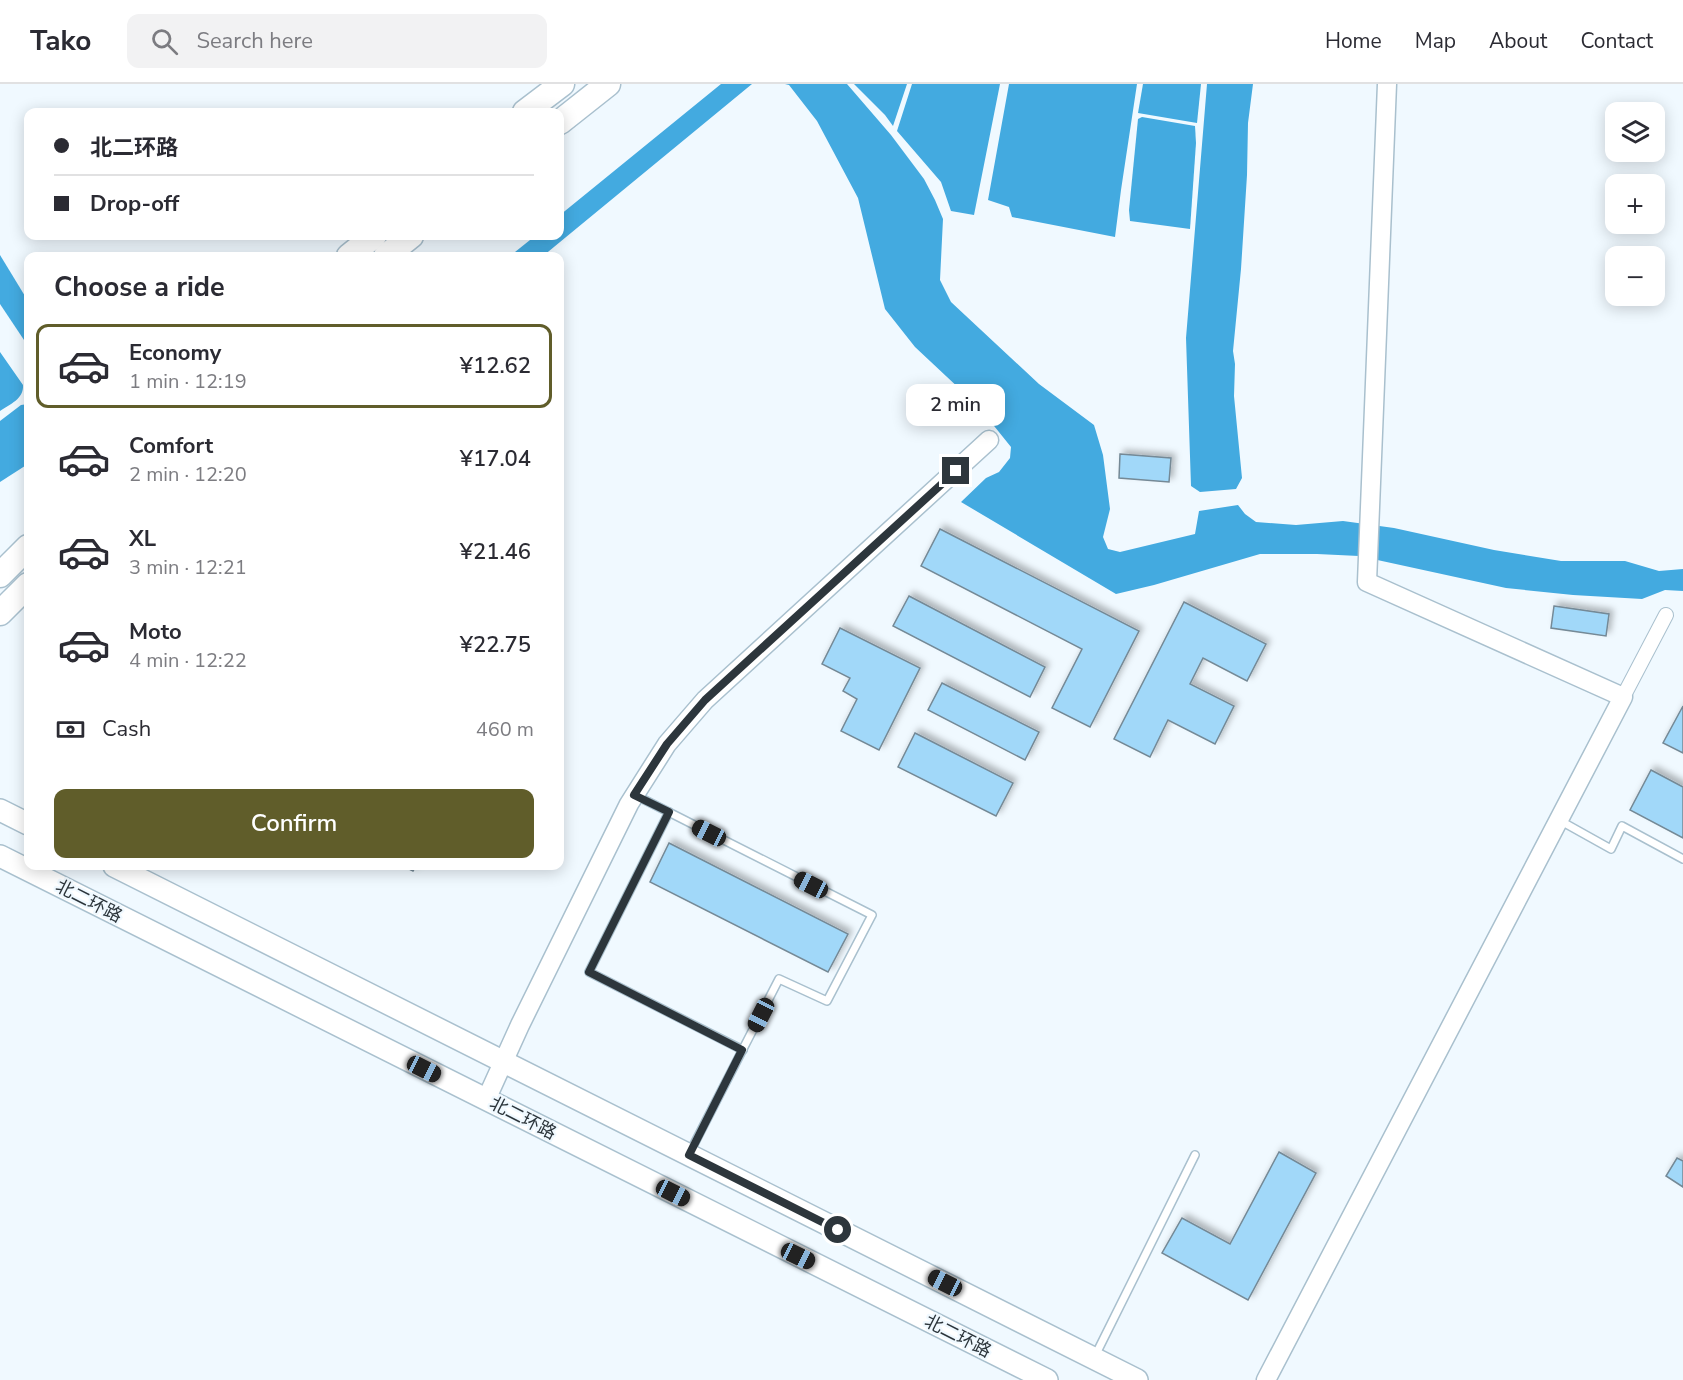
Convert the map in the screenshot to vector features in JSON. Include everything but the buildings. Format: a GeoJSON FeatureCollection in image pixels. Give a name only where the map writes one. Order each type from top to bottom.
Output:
{"type":"FeatureCollection","features":[{"type":"Feature","properties":{"kind":"highway"},"geometry":{"type":"LineString","coordinates":[[530,108],[562,84]]}},
{"type":"Feature","properties":{"kind":"highway"},"geometry":{"type":"LineString","coordinates":[[564,119],[608,84]]}},
{"type":"Feature","properties":{"kind":"highway"},"geometry":{"type":"LineString","coordinates":[[355,252],[369,240]]}},
{"type":"Feature","properties":{"kind":"highway"},"geometry":{"type":"LineString","coordinates":[[391,252],[406,240]]}},
{"type":"Feature","properties":{"kind":"highway"},"geometry":{"type":"LineString","coordinates":[[0,575],[24,551]]}},
{"type":"Feature","properties":{"kind":"highway"},"geometry":{"type":"LineString","coordinates":[[0,613],[24,589]]}},
{"type":"Feature","properties":{"kind":"main road"},"geometry":{"type":"LineString","coordinates":[[0,810],[24,822]]}},
{"type":"Feature","properties":{"kind":"main road","name":"北二环路"},"geometry":{"type":"LineString","coordinates":[[0,856],[24,868]]}},
{"type":"Feature","properties":{"kind":"main road","name":"北二环路"},"geometry":{"type":"LineString","coordinates":[[28,870],[1047,1380]]}},
{"type":"Feature","properties":{"kind":"main road"},"geometry":{"type":"LineString","coordinates":[[122,870],[1137,1380]]}},
{"type":"Feature","properties":{"kind":"street"},"geometry":{"type":"LineString","coordinates":[[1387,84],[1367,582],[1623,697]]}},
{"type":"Feature","properties":{"kind":"street"},"geometry":{"type":"LineString","coordinates":[[486,1100],[525,1014],[634,795],[667,744],[705,700],[990,440]]}},
{"type":"Feature","properties":{"kind":"street"},"geometry":{"type":"LineString","coordinates":[[1266,1380],[1666,615]]}},
{"type":"Feature","properties":{"kind":"lane"},"geometry":{"type":"LineString","coordinates":[[634,795],[872,915],[827,1000],[779,979],[689,1155]]}},
{"type":"Feature","properties":{"kind":"lane"},"geometry":{"type":"LineString","coordinates":[[669,812],[589,972],[742,1050]]}},
{"type":"Feature","properties":{"kind":"lane"},"geometry":{"type":"LineString","coordinates":[[1559,820],[1611,849],[1622,826],[1683,859]]}},
{"type":"Feature","properties":{"kind":"lane"},"geometry":{"type":"LineString","coordinates":[[1094,1359],[1195,1155]]}},
{"type":"Feature","properties":{"kind":"water"},"geometry":{"type":"Polygon","coordinates":[[[721,84],[752,84],[564,239],[564,212],[721,84]]]}},
{"type":"Feature","properties":{"kind":"water"},"geometry":{"type":"Polygon","coordinates":[[[785,84],[847,84],[891,135],[924,179],[943,219],[940,280],[951,302],[1039,384],[1094,425],[1103,455],[1110,509],[1103,537],[1108,549],[1120,552],[1195,534],[1199,511],[1238,505],[1256,522],[1296,525],[1343,521],[1394,528],[1494,550],[1561,561],[1625,561],[1659,571],[1683,569],[1683,591],[1665,590],[1642,599],[1573,595],[1506,588],[1359,556],[1260,554],[1116,594],[961,502],[986,478],[999,472],[1010,458],[1011,447],[978,406],[915,347],[885,309],[858,198],[817,121],[789,85],[785,84]]]}},
{"type":"Feature","properties":{"kind":"water"},"geometry":{"type":"Polygon","coordinates":[[[854,84],[907,84],[893,126],[885,115],[854,84]]]}},
{"type":"Feature","properties":{"kind":"water"},"geometry":{"type":"Polygon","coordinates":[[[912,84],[1000,84],[974,215],[951,211],[941,182],[897,131],[912,84]]]}},
{"type":"Feature","properties":{"kind":"water"},"geometry":{"type":"Polygon","coordinates":[[[1009,84],[1137,84],[1115,237],[1012,217],[1009,207],[988,200],[1009,84]]]}},
{"type":"Feature","properties":{"kind":"water"},"geometry":{"type":"Polygon","coordinates":[[[1143,84],[1201,84],[1197,123],[1138,113],[1143,84]]]}},
{"type":"Feature","properties":{"kind":"water"},"geometry":{"type":"Polygon","coordinates":[[[1207,84],[1253,84],[1248,123],[1241,269],[1233,351],[1234,396],[1242,478],[1236,489],[1200,492],[1191,486],[1186,338],[1207,84]]]}},
{"type":"Feature","properties":{"kind":"water"},"geometry":{"type":"Polygon","coordinates":[[[1142,117],[1195,126],[1196,143],[1190,229],[1130,221],[1129,210],[1138,119],[1142,117]]]}},
{"type":"Feature","properties":{"kind":"water"},"geometry":{"type":"Polygon","coordinates":[[[530,240],[562,240],[548,252],[515,252],[530,240]]]}},
{"type":"Feature","properties":{"kind":"water"},"geometry":{"type":"Polygon","coordinates":[[[0,255],[24,294],[24,340],[0,304],[0,255]]]}},
{"type":"Feature","properties":{"kind":"water"},"geometry":{"type":"Polygon","coordinates":[[[0,352],[23,385],[23,390],[19,398],[0,411],[0,352]]]}},
{"type":"Feature","properties":{"kind":"water"},"geometry":{"type":"Polygon","coordinates":[[[24,405],[24,467],[0,482],[0,421],[24,405]]]}},
{"type":"Feature","properties":{"kind":"route"},"geometry":{"type":"LineString","coordinates":[[838,1230],[689,1155],[742,1050],[589,972],[669,812],[634,795],[667,744],[705,700],[956,471]]}}]}
